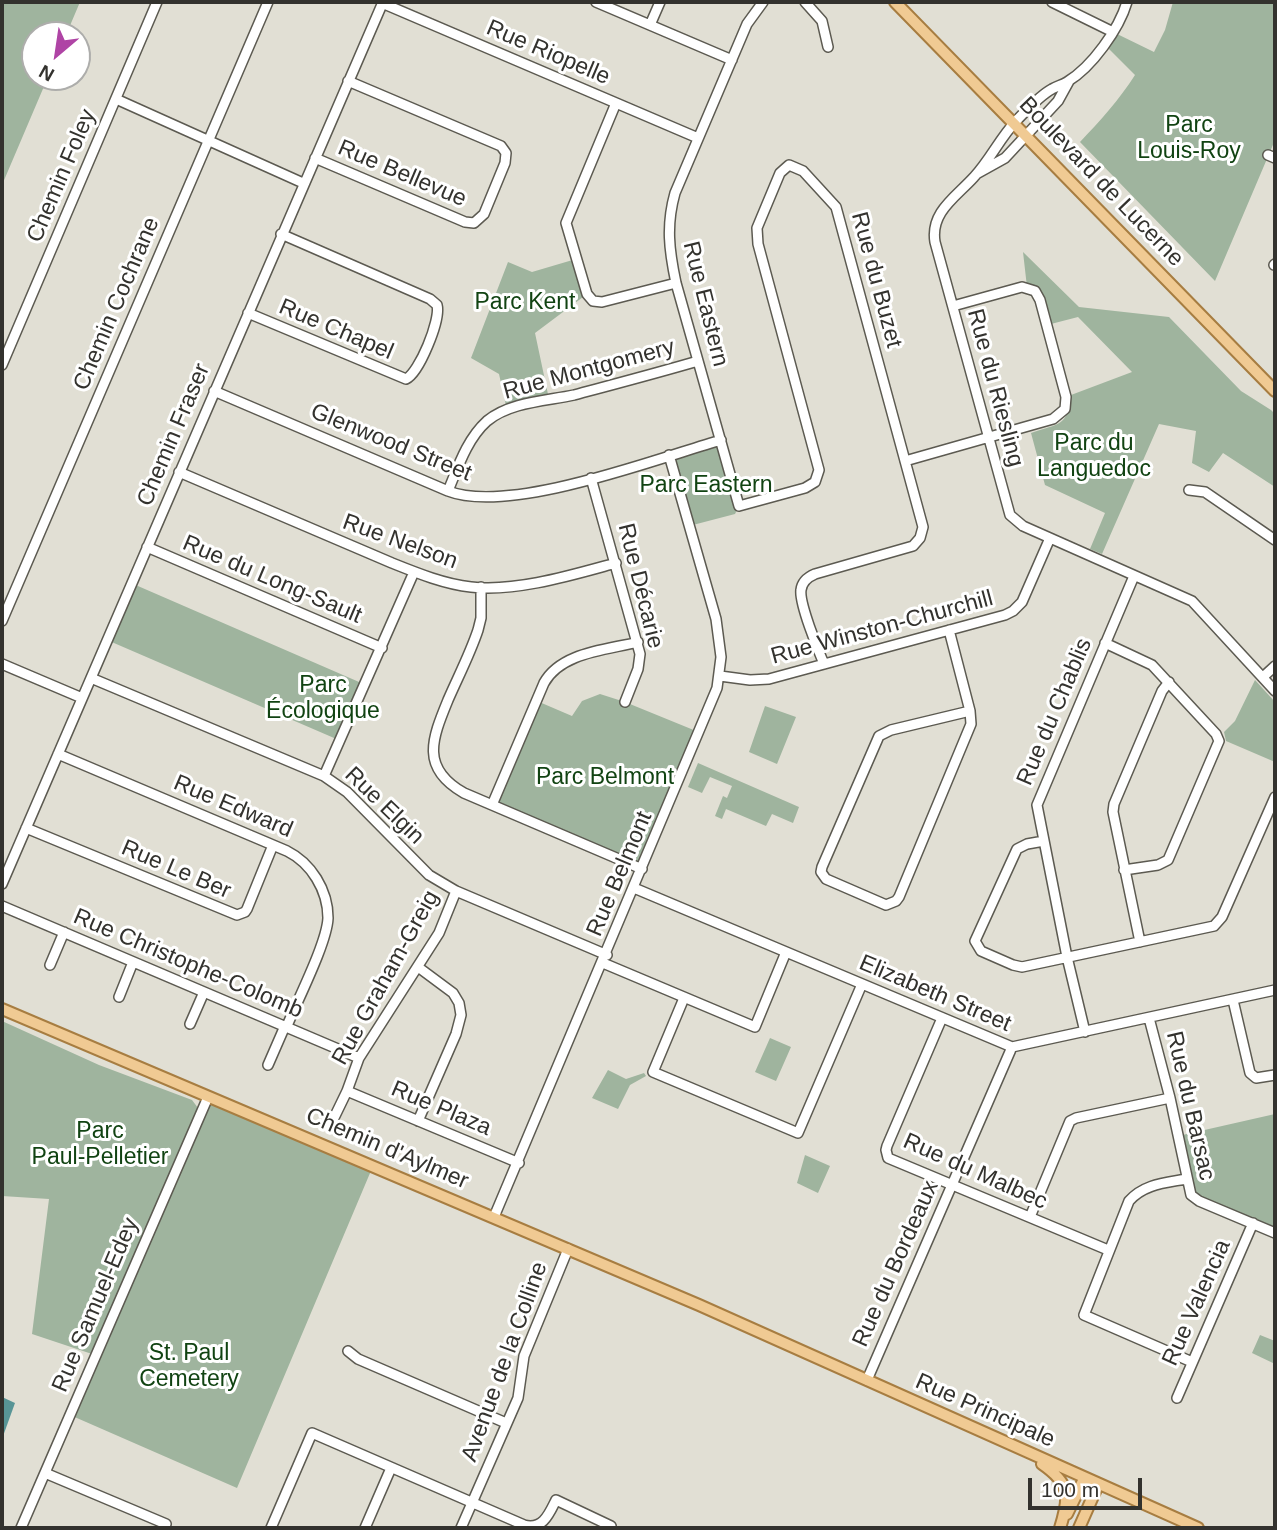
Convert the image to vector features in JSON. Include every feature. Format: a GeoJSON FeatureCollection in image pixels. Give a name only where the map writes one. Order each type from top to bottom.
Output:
{"type":"FeatureCollection","features":[{"type":"Feature","properties":{"kind":"main road","name":"Boulevard de Lucerne"},"geometry":{"type":"LineString","coordinates":[[895,2],[1275,391]]}},
{"type":"Feature","properties":{"kind":"main road","name":"Chemin d'Aylmer"},"geometry":{"type":"LineString","coordinates":[[6,1012],[756,1330]]}},
{"type":"Feature","properties":{"kind":"main road","name":"Rue Principale"},"geometry":{"type":"LineString","coordinates":[[756,1330],[1198,1528]]}},
{"type":"Feature","properties":{"kind":"main road"},"geometry":{"type":"LineString","coordinates":[[1019,1449],[1060,1478],[1065,1485],[1066,1503],[1060,1528]]}},
{"type":"Feature","properties":{"kind":"main road"},"geometry":{"type":"LineString","coordinates":[[1060,1528],[1084,1479]]}},
{"type":"Feature","properties":{"kind":"main road"},"geometry":{"type":"LineString","coordinates":[[1079,1528],[1098,1485]]}},
{"type":"Feature","properties":{"kind":"street","name":"Chemin Foley"},"geometry":{"type":"LineString","coordinates":[[2,365],[157,2]]}},
{"type":"Feature","properties":{"kind":"street","name":"Chemin Cochrane"},"geometry":{"type":"LineString","coordinates":[[2,621],[268,2]]}},
{"type":"Feature","properties":{"kind":"street","name":"Chemin Fraser"},"geometry":{"type":"LineString","coordinates":[[2,884],[382,2]]}},
{"type":"Feature","properties":{"kind":"street","name":"Rue Riopelle"},"geometry":{"type":"LineString","coordinates":[[382,2],[698,138]]}},
{"type":"Feature","properties":{"kind":"street"},"geometry":{"type":"LineString","coordinates":[[596,2],[732,61]]}},
{"type":"Feature","properties":{"kind":"street"},"geometry":{"type":"LineString","coordinates":[[650,25],[660,2]]}},
{"type":"Feature","properties":{"kind":"street","name":"Rue Eastern"},"geometry":{"type":"LineString","coordinates":[[739,506],[676,283],[668,248],[669,215],[675,193],[750,18],[763,2]]}},
{"type":"Feature","properties":{"kind":"street"},"geometry":{"type":"LineString","coordinates":[[805,2],[822,21],[828,47]]}},
{"type":"Feature","properties":{"kind":"street"},"geometry":{"type":"LineString","coordinates":[[1052,2],[1114,32]]}},
{"type":"Feature","properties":{"kind":"street"},"geometry":{"type":"LineString","coordinates":[[1069,81],[1100,51],[1114,32],[1127,2]]}},
{"type":"Feature","properties":{"kind":"street","name":"Rue Bellevue"},"geometry":{"type":"LineString","coordinates":[[315,158],[465,222],[474,223],[484,214],[505,163],[506,153],[501,146],[348,81]]}},
{"type":"Feature","properties":{"kind":"street","name":"Rue du Riesling"},"geometry":{"type":"LineString","coordinates":[[1069,81],[1046,92],[1014,122],[992,149],[977,174],[939,213],[934,225],[935,242],[1010,515],[1023,526],[1192,601],[1275,691]]}},
{"type":"Feature","properties":{"kind":"street","name":"Rue du Riesling"},"geometry":{"type":"LineString","coordinates":[[977,174],[1005,158],[1058,101],[1069,81]]}},
{"type":"Feature","properties":{"kind":"street"},"geometry":{"type":"LineString","coordinates":[[116,99],[303,183]]}},
{"type":"Feature","properties":{"kind":"street"},"geometry":{"type":"LineString","coordinates":[[616,103],[566,223],[587,295],[593,301],[602,302],[676,283]]}},
{"type":"Feature","properties":{"kind":"street","name":"Rue du Buzet"},"geometry":{"type":"LineString","coordinates":[[739,506],[805,488],[814,482],[819,474],[756,235],[780,173],[789,165],[803,171],[836,207],[923,527],[918,542],[908,548],[815,574],[804,581],[801,598],[824,664]]}},
{"type":"Feature","properties":{"kind":"street","name":"Rue Chapel"},"geometry":{"type":"LineString","coordinates":[[248,313],[406,379],[416,371],[434,329],[439,309],[430,299],[281,234]]}},
{"type":"Feature","properties":{"kind":"street"},"geometry":{"type":"LineString","coordinates":[[905,461],[1053,419],[1065,409],[1066,397],[1040,300],[1035,291],[1022,287],[953,306]]}},
{"type":"Feature","properties":{"kind":"street","name":"Rue Montgomery"},"geometry":{"type":"LineString","coordinates":[[448,491],[474,437],[485,423],[499,413],[698,361]]}},
{"type":"Feature","properties":{"kind":"street","name":"Glenwood Street"},"geometry":{"type":"LineString","coordinates":[[214,391],[467,497],[537,492],[720,440]]}},
{"type":"Feature","properties":{"kind":"street","name":"Rue Belmont"},"geometry":{"type":"LineString","coordinates":[[494,1217],[714,700],[720,676],[716,619],[669,455]]}},
{"type":"Feature","properties":{"kind":"street","name":"Rue Nelson"},"geometry":{"type":"LineString","coordinates":[[180,472],[414,572],[446,581],[481,587],[542,582],[616,563]]}},
{"type":"Feature","properties":{"kind":"street","name":"Rue Décarie"},"geometry":{"type":"LineString","coordinates":[[591,478],[638,642],[640,664],[625,702]]}},
{"type":"Feature","properties":{"kind":"street"},"geometry":{"type":"LineString","coordinates":[[1189,490],[1205,492],[1275,540]]}},
{"type":"Feature","properties":{"kind":"street","name":"Rue Winston-Churchill"},"geometry":{"type":"LineString","coordinates":[[720,676],[760,681],[1005,615],[1019,607],[1050,538]]}},
{"type":"Feature","properties":{"kind":"street","name":"Rue du Long-Sault"},"geometry":{"type":"LineString","coordinates":[[147,547],[382,648]]}},
{"type":"Feature","properties":{"kind":"street"},"geometry":{"type":"LineString","coordinates":[[324,776],[414,572]]}},
{"type":"Feature","properties":{"kind":"street","name":"Rue du Chablis"},"geometry":{"type":"LineString","coordinates":[[1085,1032],[1037,805],[1038,797],[1134,576]]}},
{"type":"Feature","properties":{"kind":"street"},"geometry":{"type":"LineString","coordinates":[[481,587],[481,618],[478,630],[435,731],[433,752],[439,772],[449,784],[464,793],[642,869]]}},
{"type":"Feature","properties":{"kind":"street"},"geometry":{"type":"LineString","coordinates":[[949,630],[970,711],[970,730],[896,901],[887,905],[826,879],[821,872],[822,867],[879,736],[891,730],[970,711]]}},
{"type":"Feature","properties":{"kind":"street"},"geometry":{"type":"LineString","coordinates":[[492,805],[544,683],[552,672],[571,659],[638,642]]}},
{"type":"Feature","properties":{"kind":"street"},"geometry":{"type":"LineString","coordinates":[[1105,642],[1148,662],[1216,734],[1218,745],[1168,860],[1158,865],[1124,870]]}},
{"type":"Feature","properties":{"kind":"street"},"geometry":{"type":"LineString","coordinates":[[2,664],[82,698]]}},
{"type":"Feature","properties":{"kind":"street"},"geometry":{"type":"LineString","coordinates":[[1263,677],[1275,666]]}},
{"type":"Feature","properties":{"kind":"street","name":"Rue Elgin"},"geometry":{"type":"LineString","coordinates":[[91,678],[324,776],[347,792],[429,876],[684,998],[755,1027],[786,952]]}},
{"type":"Feature","properties":{"kind":"street"},"geometry":{"type":"LineString","coordinates":[[1140,943],[1114,820],[1114,804],[1162,691],[1169,682]]}},
{"type":"Feature","properties":{"kind":"street","name":"Rue Edward"},"geometry":{"type":"LineString","coordinates":[[58,754],[296,855],[308,866],[322,891],[328,917],[325,935],[268,1065]]}},
{"type":"Feature","properties":{"kind":"street"},"geometry":{"type":"LineString","coordinates":[[1044,841],[1017,849],[976,936],[976,944],[981,951],[1017,967],[1140,943],[1210,927],[1219,922],[1275,797]]}},
{"type":"Feature","properties":{"kind":"street","name":"Rue Le Ber"},"geometry":{"type":"LineString","coordinates":[[26,828],[237,915],[247,909],[273,845]]}},
{"type":"Feature","properties":{"kind":"street","name":"Elizabeth Street"},"geometry":{"type":"LineString","coordinates":[[634,888],[1012,1047],[1275,990]]}},
{"type":"Feature","properties":{"kind":"street","name":"Rue Graham-Greig"},"geometry":{"type":"LineString","coordinates":[[332,1122],[348,1090],[359,1058],[439,933],[456,891]]}},
{"type":"Feature","properties":{"kind":"street","name":"Rue Christophe-Colomb"},"geometry":{"type":"LineString","coordinates":[[2,906],[359,1058]]}},
{"type":"Feature","properties":{"kind":"street"},"geometry":{"type":"LineString","coordinates":[[50,965],[64,932]]}},
{"type":"Feature","properties":{"kind":"street"},"geometry":{"type":"LineString","coordinates":[[119,997],[133,962]]}},
{"type":"Feature","properties":{"kind":"street"},"geometry":{"type":"LineString","coordinates":[[418,967],[453,993],[459,1003],[461,1015],[458,1028],[418,1121]]}},
{"type":"Feature","properties":{"kind":"street"},"geometry":{"type":"LineString","coordinates":[[684,998],[653,1072],[798,1133],[862,984]]}},
{"type":"Feature","properties":{"kind":"street"},"geometry":{"type":"LineString","coordinates":[[190,1024],[204,992]]}},
{"type":"Feature","properties":{"kind":"street"},"geometry":{"type":"LineString","coordinates":[[1233,1000],[1250,1073],[1256,1078],[1275,1074]]}},
{"type":"Feature","properties":{"kind":"street","name":"Rue du Malbec"},"geometry":{"type":"LineString","coordinates":[[942,1018],[886,1150],[892,1160],[1108,1250]]}},
{"type":"Feature","properties":{"kind":"street","name":"Rue du Barsac"},"geometry":{"type":"LineString","coordinates":[[1149,1018],[1170,1098],[1188,1190],[1194,1198],[1275,1233]]}},
{"type":"Feature","properties":{"kind":"street","name":"Rue du Bordeaux"},"geometry":{"type":"LineString","coordinates":[[867,1380],[1012,1047]]}},
{"type":"Feature","properties":{"kind":"street","name":"Rue Plaza"},"geometry":{"type":"LineString","coordinates":[[348,1090],[519,1163]]}},
{"type":"Feature","properties":{"kind":"street","name":"Rue Samuel-Edey"},"geometry":{"type":"LineString","coordinates":[[21,1528],[208,1097]]}},
{"type":"Feature","properties":{"kind":"street"},"geometry":{"type":"LineString","coordinates":[[1030,1217],[1070,1121],[1170,1098]]}},
{"type":"Feature","properties":{"kind":"street"},"geometry":{"type":"LineString","coordinates":[[1186,1179],[1157,1184],[1135,1194],[1125,1209],[1084,1315],[1192,1362]]}},
{"type":"Feature","properties":{"kind":"street","name":"Rue Valencia"},"geometry":{"type":"LineString","coordinates":[[1177,1398],[1253,1223]]}},
{"type":"Feature","properties":{"kind":"street","name":"Avenue de la Colline"},"geometry":{"type":"LineString","coordinates":[[461,1528],[518,1398],[524,1356],[568,1249]]}},
{"type":"Feature","properties":{"kind":"street"},"geometry":{"type":"LineString","coordinates":[[348,1351],[358,1359],[506,1423]]}},
{"type":"Feature","properties":{"kind":"street"},"geometry":{"type":"LineString","coordinates":[[271,1528],[312,1433],[531,1527],[545,1520],[555,1500],[611,1526],[610,1528]]}},
{"type":"Feature","properties":{"kind":"street"},"geometry":{"type":"LineString","coordinates":[[365,1528],[391,1468]]}},
{"type":"Feature","properties":{"kind":"street"},"geometry":{"type":"LineString","coordinates":[[45,1473],[166,1524]]}},
{"type":"Feature","properties":{"kind":"green space"},"geometry":{"type":"Polygon","coordinates":[[[2,2],[80,2],[72,21],[21,21],[21,91],[42,91],[2,185],[2,2]]]}},
{"type":"Feature","properties":{"kind":"green space","name":"Parc Louis-Roy"},"geometry":{"type":"Polygon","coordinates":[[[1173,2],[1275,2],[1275,140],[1215,281],[1080,142],[1109,110],[1135,75],[1105,45],[1113,32],[1154,52],[1165,30],[1173,2]]]}},
{"type":"Feature","properties":{"kind":"green space","name":"Parc du Languedoc"},"geometry":{"type":"Polygon","coordinates":[[[1023,252],[1079,307],[1169,317],[1241,391],[1271,410],[1275,414],[1275,487],[1223,453],[1209,472],[1192,463],[1196,431],[1159,424],[1102,554],[1090,549],[1105,513],[1045,485],[1031,433],[1060,422],[1067,413],[1071,395],[1132,372],[1078,317],[1047,325],[1040,300],[1027,287],[1023,252]]]}},
{"type":"Feature","properties":{"kind":"green space","name":"Parc Kent"},"geometry":{"type":"Polygon","coordinates":[[[576,259],[587,294],[535,333],[549,399],[507,410],[499,374],[471,358],[508,262],[532,272],[576,259]]]}},
{"type":"Feature","properties":{"kind":"green space","name":"Parc Eastern"},"geometry":{"type":"Polygon","coordinates":[[[721,440],[739,506],[735,514],[689,526],[669,455],[721,440]]]}},
{"type":"Feature","properties":{"kind":"green space","name":"Parc Écologique"},"geometry":{"type":"Polygon","coordinates":[[[131,583],[366,685],[341,741],[107,640],[131,583]]]}},
{"type":"Feature","properties":{"kind":"green space"},"geometry":{"type":"Polygon","coordinates":[[[1255,680],[1275,702],[1275,762],[1226,741],[1224,732],[1235,721],[1255,680]]]}},
{"type":"Feature","properties":{"kind":"green space","name":"Parc Belmont"},"geometry":{"type":"Polygon","coordinates":[[[600,694],[701,733],[642,869],[492,805],[537,701],[572,716],[582,701],[600,694]]]}},
{"type":"Feature","properties":{"kind":"green space"},"geometry":{"type":"Polygon","coordinates":[[[765,706],[796,717],[777,764],[749,752],[765,706]]]}},
{"type":"Feature","properties":{"kind":"green space"},"geometry":{"type":"Polygon","coordinates":[[[698,763],[799,807],[793,823],[772,814],[766,826],[726,809],[722,819],[715,816],[723,796],[727,798],[732,786],[710,777],[702,793],[688,787],[698,763]]]}},
{"type":"Feature","properties":{"kind":"green space","name":"Parc Paul-Pelletier"},"geometry":{"type":"Polygon","coordinates":[[[2,1021],[99,1065],[192,1100],[198,1108],[92,1354],[32,1334],[49,1199],[2,1196],[2,1021]]]}},
{"type":"Feature","properties":{"kind":"green space"},"geometry":{"type":"Polygon","coordinates":[[[770,1038],[791,1047],[776,1081],[755,1072],[770,1038]]]}},
{"type":"Feature","properties":{"kind":"green space"},"geometry":{"type":"Polygon","coordinates":[[[608,1070],[626,1079],[644,1073],[646,1076],[630,1085],[618,1109],[592,1098],[608,1070]]]}},
{"type":"Feature","properties":{"kind":"green space","name":"St. Paul Cemetery"},"geometry":{"type":"Polygon","coordinates":[[[208,1097],[373,1166],[237,1488],[70,1415],[208,1097]]]}},
{"type":"Feature","properties":{"kind":"green space"},"geometry":{"type":"Polygon","coordinates":[[[1275,1114],[1275,1233],[1194,1198],[1178,1136],[1275,1114]]]}},
{"type":"Feature","properties":{"kind":"green space"},"geometry":{"type":"Polygon","coordinates":[[[805,1155],[830,1166],[818,1193],[797,1183],[805,1155]]]}},
{"type":"Feature","properties":{"kind":"green space"},"geometry":{"type":"Polygon","coordinates":[[[1260,1335],[1275,1341],[1275,1364],[1252,1353],[1260,1335]]]}},
{"type":"Feature","properties":{"kind":"water"},"geometry":{"type":"Polygon","coordinates":[[[2,1397],[15,1403],[2,1439],[2,1397]]]}}]}
